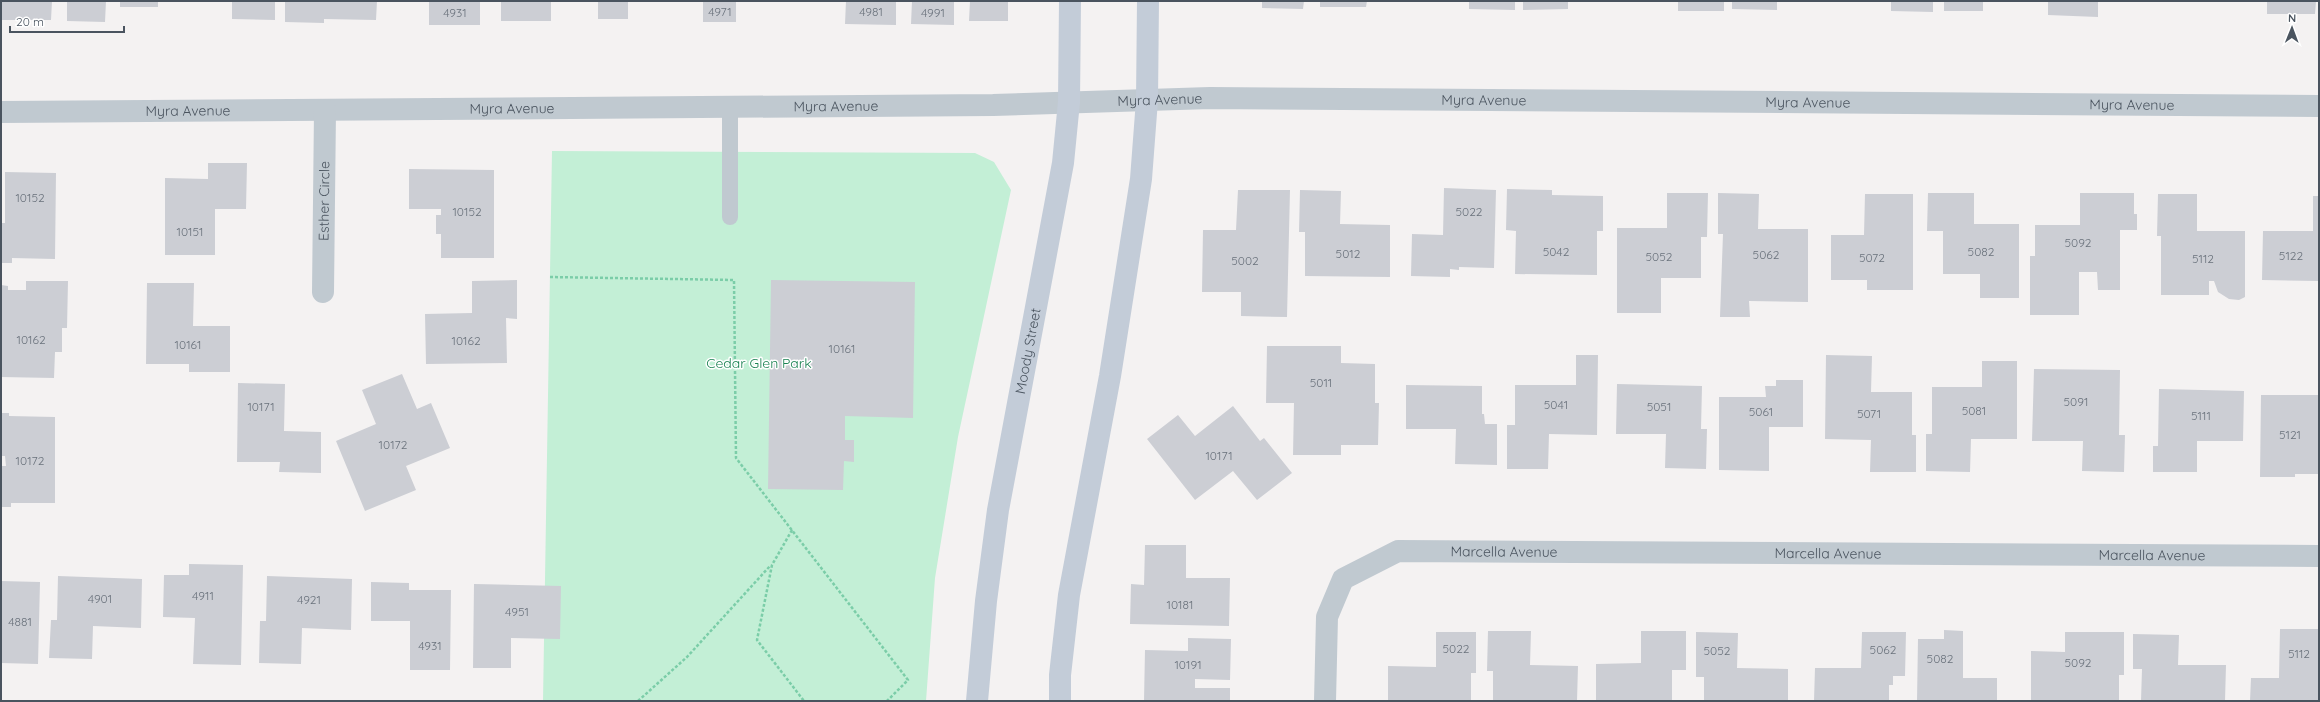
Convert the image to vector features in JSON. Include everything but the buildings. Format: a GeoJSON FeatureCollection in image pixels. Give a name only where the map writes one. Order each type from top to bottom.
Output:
{"type":"FeatureCollection","features":[{"type":"Feature","properties":{"kind":"main road","name":"Moody Street"},"geometry":{"type":"LineString","coordinates":[[977,701],[986,601],[998,510],[1063,163],[1069,102],[1070,1]]}},
{"type":"Feature","properties":{"kind":"main road"},"geometry":{"type":"LineString","coordinates":[[1060,701],[1060,675],[1069,596],[1110,376],[1141,179],[1146,100],[1148,1]]}},
{"type":"Feature","properties":{"kind":"street","name":"Myra Avenue"},"geometry":{"type":"LineString","coordinates":[[1,112],[730,107],[1069,102],[1218,98],[2319,106]]}},
{"type":"Feature","properties":{"kind":"street","name":"Esther Circle"},"geometry":{"type":"LineString","coordinates":[[323,292],[326,110]]}},
{"type":"Feature","properties":{"kind":"street","name":"Marcella Avenue"},"geometry":{"type":"LineString","coordinates":[[1325,701],[1327,617],[1343,579],[1398,551],[2319,556]]}},
{"type":"Feature","properties":{"kind":"lane"},"geometry":{"type":"LineString","coordinates":[[730,107],[730,218]]}},
{"type":"Feature","properties":{"kind":"path"},"geometry":{"type":"LineString","coordinates":[[550,277],[734,280],[736,458],[908,680],[886,701]]}},
{"type":"Feature","properties":{"kind":"path"},"geometry":{"type":"LineString","coordinates":[[638,701],[687,657],[772,565],[792,530]]}},
{"type":"Feature","properties":{"kind":"path"},"geometry":{"type":"LineString","coordinates":[[772,565],[757,640],[804,701]]}},
{"type":"Feature","properties":{"kind":"green space","name":"Cedar Glen Park"},"geometry":{"type":"Polygon","coordinates":[[[552,151],[975,153],[994,162],[1011,190],[958,437],[935,578],[926,701],[543,701],[552,151]]]}}]}
